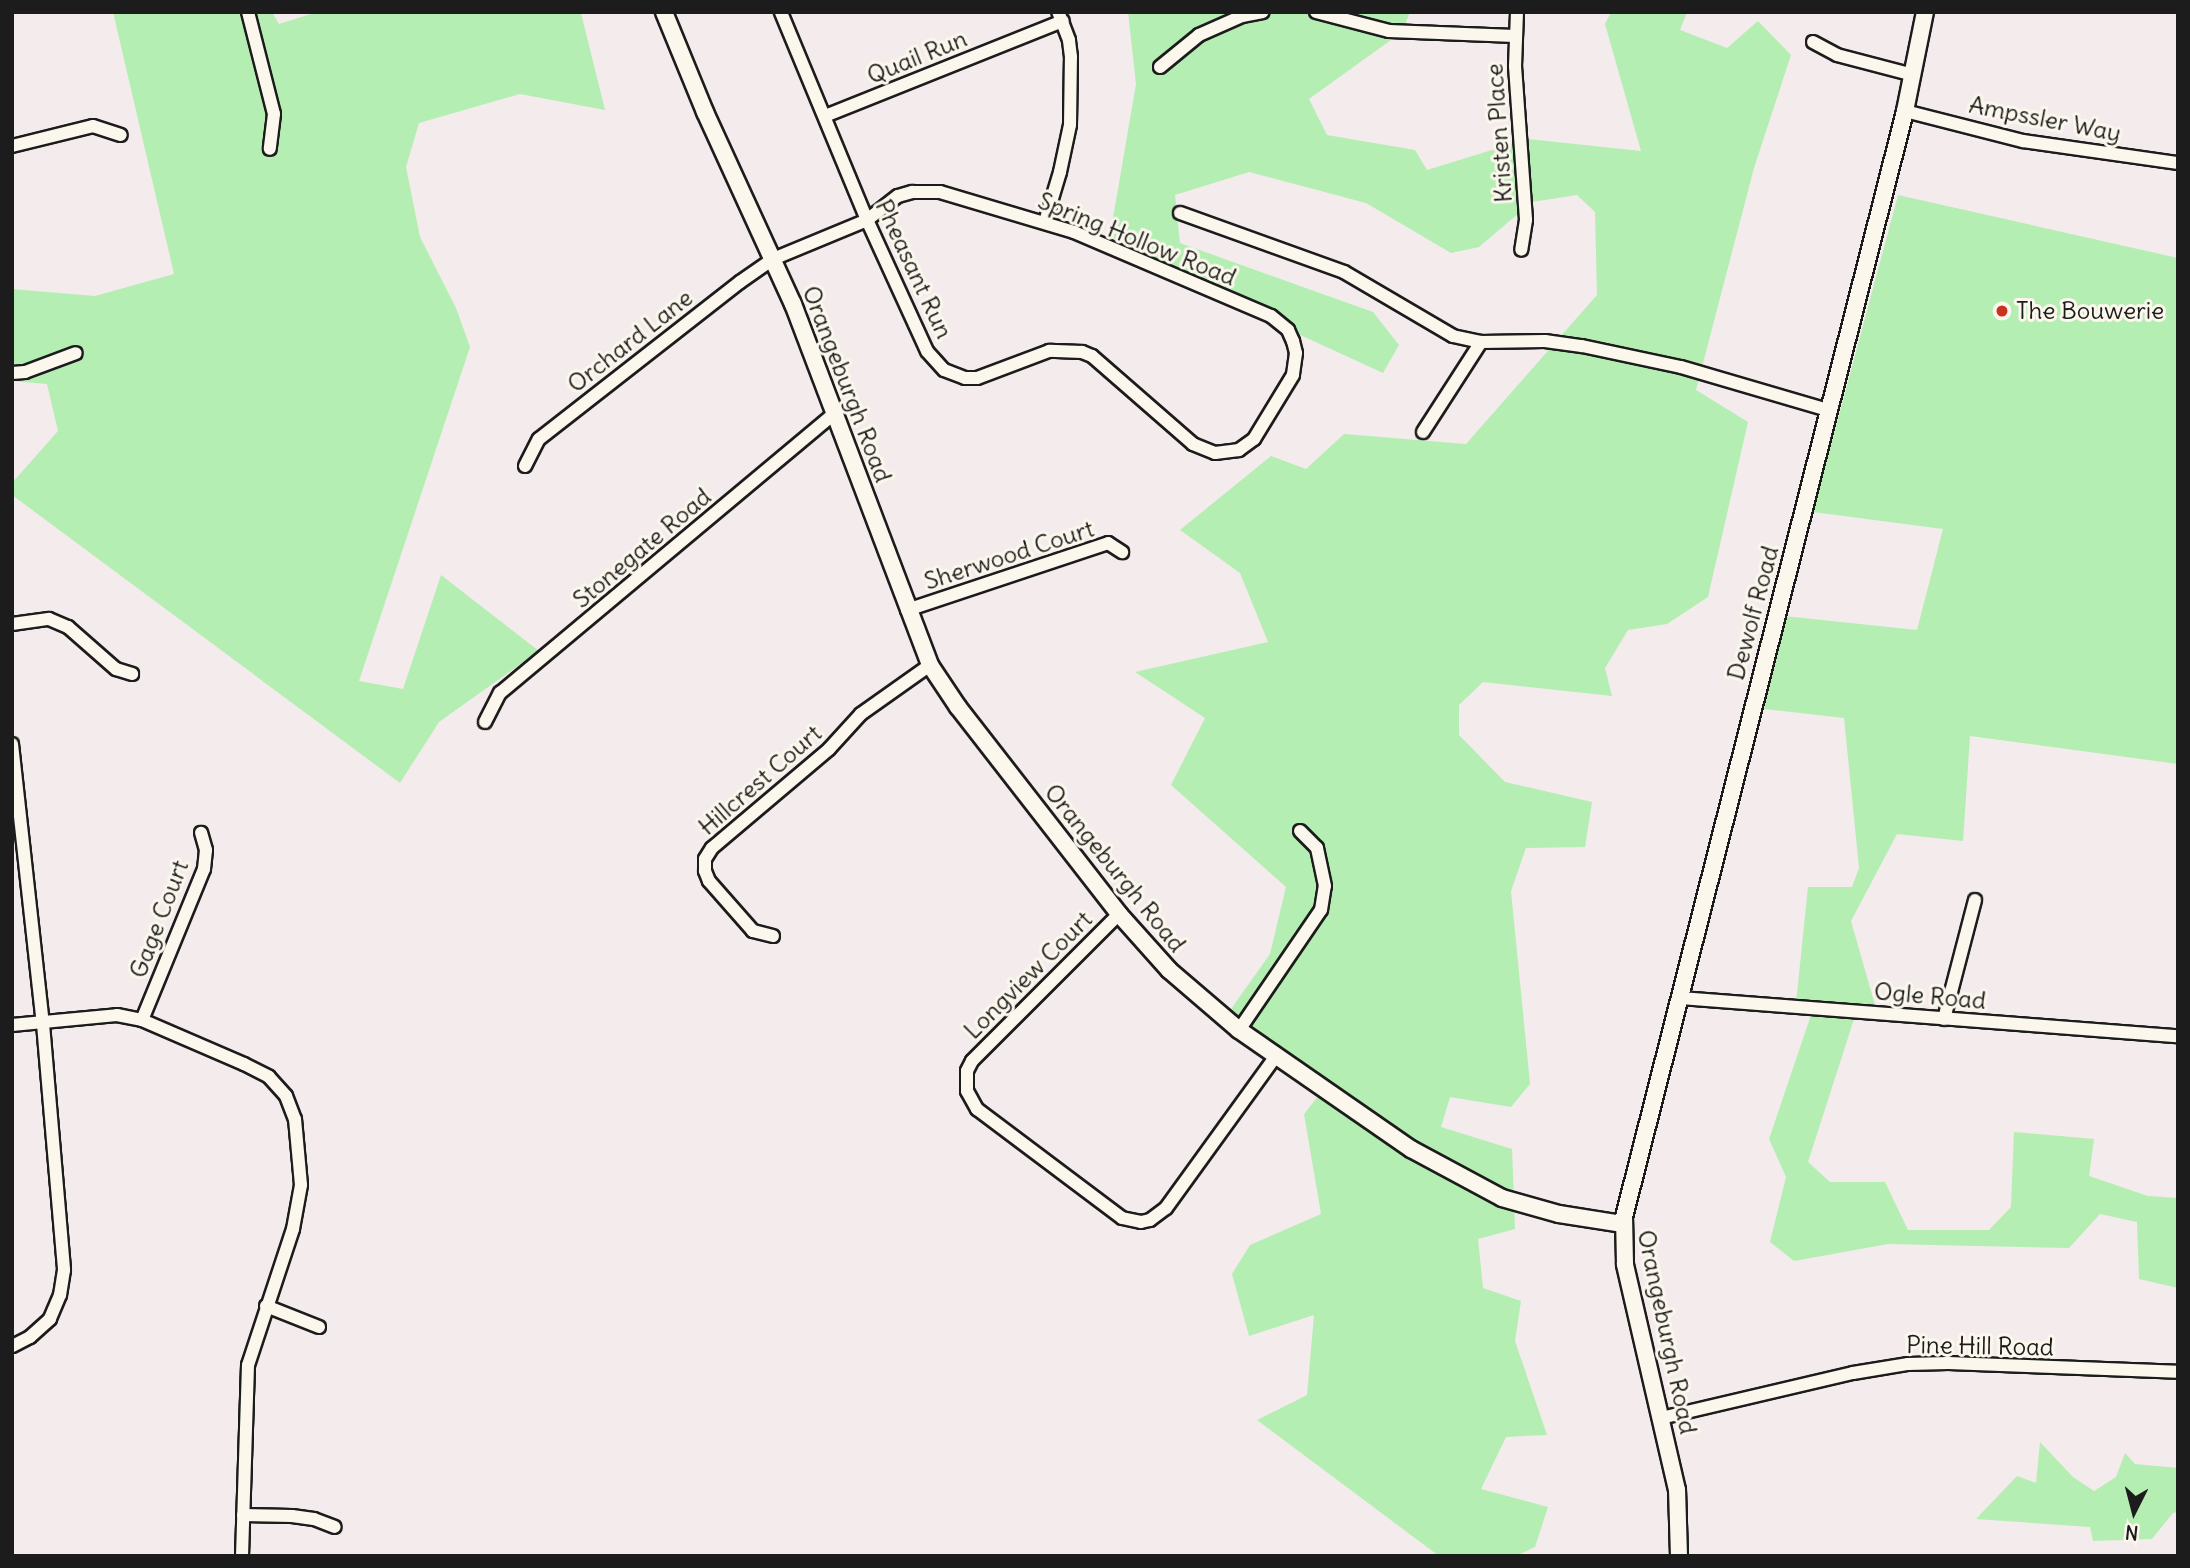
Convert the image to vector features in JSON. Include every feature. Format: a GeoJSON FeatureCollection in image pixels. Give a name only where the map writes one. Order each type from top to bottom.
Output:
{"type":"FeatureCollection","features":[{"type":"Feature","properties":{"kind":"street"},"geometry":{"type":"LineString","coordinates":[[248,12],[274,114],[270,149]]}},
{"type":"Feature","properties":{"kind":"street","name":"Orangeburgh Road"},"geometry":{"type":"LineString","coordinates":[[664,12],[705,112],[773,259],[835,413],[907,610],[930,664],[958,707],[1119,914],[1169,970],[1239,1030],[1411,1149],[1472,1184],[1529,1207],[1623,1224],[1625,1264],[1677,1490],[1679,1556]]}},
{"type":"Feature","properties":{"kind":"street","name":"Pheasant Run"},"geometry":{"type":"LineString","coordinates":[[781,12],[867,220],[934,361],[954,375],[977,379],[988,377],[1049,351],[1060,349],[1082,352],[1092,356],[1193,444],[1215,453],[1227,453],[1248,444],[1274,407]]}},
{"type":"Feature","properties":{"kind":"street"},"geometry":{"type":"LineString","coordinates":[[1160,67],[1199,35],[1242,16],[1263,12]]}},
{"type":"Feature","properties":{"kind":"street"},"geometry":{"type":"LineString","coordinates":[[1316,12],[1389,31],[1515,36]]}},
{"type":"Feature","properties":{"kind":"street","name":"Kristen Place"},"geometry":{"type":"LineString","coordinates":[[1517,12],[1515,36],[1526,220],[1521,250]]}},
{"type":"Feature","properties":{"kind":"street","name":"Dewolf Road"},"geometry":{"type":"LineString","coordinates":[[1623,1224],[1905,111],[1925,12]]}},
{"type":"Feature","properties":{"kind":"street"},"geometry":{"type":"LineString","coordinates":[[1045,222],[1070,125],[1072,57],[1060,17]]}},
{"type":"Feature","properties":{"kind":"street","name":"Quail Run"},"geometry":{"type":"LineString","coordinates":[[825,116],[1060,17]]}},
{"type":"Feature","properties":{"kind":"street"},"geometry":{"type":"LineString","coordinates":[[1813,42],[1837,55],[1913,75]]}},
{"type":"Feature","properties":{"kind":"street","name":"Ampssler Way"},"geometry":{"type":"LineString","coordinates":[[1905,111],[2023,141],[2178,163]]}},
{"type":"Feature","properties":{"kind":"street"},"geometry":{"type":"LineString","coordinates":[[12,146],[93,126],[121,135]]}},
{"type":"Feature","properties":{"kind":"street","name":"Spring Hollow Road"},"geometry":{"type":"LineString","coordinates":[[773,259],[867,220],[898,196],[926,191],[1045,222],[1280,322],[1293,341],[1296,365],[1274,407]]}},
{"type":"Feature","properties":{"kind":"street"},"geometry":{"type":"LineString","coordinates":[[1180,213],[1344,272],[1453,336],[1481,341],[1545,341],[1581,346],[1681,367],[1828,410]]}},
{"type":"Feature","properties":{"kind":"street","name":"Orchard Lane"},"geometry":{"type":"LineString","coordinates":[[525,466],[539,439],[773,259]]}},
{"type":"Feature","properties":{"kind":"street"},"geometry":{"type":"LineString","coordinates":[[1423,432],[1481,341]]}},
{"type":"Feature","properties":{"kind":"street"},"geometry":{"type":"LineString","coordinates":[[18,372],[76,353]]}},
{"type":"Feature","properties":{"kind":"street","name":"Stonegate Road"},"geometry":{"type":"LineString","coordinates":[[485,722],[500,693],[835,413]]}},
{"type":"Feature","properties":{"kind":"street","name":"Sherwood Court"},"geometry":{"type":"LineString","coordinates":[[907,610],[1108,543],[1122,552]]}},
{"type":"Feature","properties":{"kind":"street"},"geometry":{"type":"LineString","coordinates":[[12,624],[49,619],[68,627],[116,669],[132,674]]}},
{"type":"Feature","properties":{"kind":"street","name":"Hillcrest Court"},"geometry":{"type":"LineString","coordinates":[[773,936],[752,931],[709,881],[705,859],[712,848],[829,749],[861,714],[930,664]]}},
{"type":"Feature","properties":{"kind":"street"},"geometry":{"type":"LineString","coordinates":[[12,744],[43,1024],[64,1270],[61,1295],[50,1320],[30,1337],[12,1346]]}},
{"type":"Feature","properties":{"kind":"street"},"geometry":{"type":"LineString","coordinates":[[1239,1030],[1321,910],[1325,886],[1317,848],[1300,831]]}},
{"type":"Feature","properties":{"kind":"street","name":"Gage Court"},"geometry":{"type":"LineString","coordinates":[[142,1020],[204,869],[206,850],[201,833]]}},
{"type":"Feature","properties":{"kind":"street"},"geometry":{"type":"LineString","coordinates":[[1944,1019],[1975,900]]}},
{"type":"Feature","properties":{"kind":"street","name":"Longview Court"},"geometry":{"type":"LineString","coordinates":[[1119,914],[972,1061],[967,1071],[967,1091],[977,1109],[1122,1218],[1141,1222],[1150,1220],[1166,1208],[1276,1056]]}},
{"type":"Feature","properties":{"kind":"street","name":"Ogle Road"},"geometry":{"type":"LineString","coordinates":[[1680,998],[2178,1036]]}},
{"type":"Feature","properties":{"kind":"street"},"geometry":{"type":"LineString","coordinates":[[12,1025],[117,1015],[142,1020],[257,1070],[269,1077],[286,1096],[295,1119],[301,1185],[293,1228],[248,1365],[242,1556]]}},
{"type":"Feature","properties":{"kind":"street"},"geometry":{"type":"LineString","coordinates":[[266,1306],[319,1327]]}},
{"type":"Feature","properties":{"kind":"street","name":"Pine Hill Road"},"geometry":{"type":"LineString","coordinates":[[1661,1418],[1853,1373],[1908,1364],[1948,1363],[2178,1372]]}},
{"type":"Feature","properties":{"kind":"street"},"geometry":{"type":"LineString","coordinates":[[243,1515],[292,1516],[335,1527]]}},
{"type":"Feature","properties":{"kind":"green space"},"geometry":{"type":"Polygon","coordinates":[[[113,12],[272,12],[279,24],[317,12],[581,13],[605,110],[520,94],[419,123],[406,167],[420,237],[456,308],[470,347],[359,681],[403,689],[441,575],[539,651],[439,722],[400,783],[12,495],[12,483],[58,431],[47,384],[12,381],[12,289],[95,296],[174,274],[113,12]]]}},
{"type":"Feature","properties":{"kind":"green space"},"geometry":{"type":"Polygon","coordinates":[[[1128,12],[1410,12],[1402,32],[1309,99],[1327,135],[1415,150],[1427,170],[1528,139],[1641,151],[1605,24],[1611,12],[1687,12],[1680,30],[1727,48],[1758,21],[1791,55],[1754,168],[1696,390],[1748,422],[1708,597],[1667,624],[1628,630],[1605,668],[1612,696],[1483,682],[1459,705],[1459,735],[1505,782],[1592,802],[1585,847],[1526,848],[1511,891],[1530,1084],[1511,1107],[1450,1097],[1441,1127],[1512,1149],[1515,1229],[1478,1239],[1483,1288],[1521,1301],[1515,1341],[1547,1435],[1506,1437],[1481,1489],[1548,1507],[1535,1547],[1516,1556],[1439,1556],[1257,1420],[1307,1395],[1314,1315],[1249,1336],[1232,1274],[1250,1245],[1321,1214],[1304,1114],[1323,1090],[1226,1016],[1270,954],[1286,887],[1171,785],[1205,718],[1135,672],[1268,642],[1240,573],[1180,530],[1271,456],[1306,469],[1344,434],[1466,444],[1597,295],[1595,212],[1577,195],[1532,202],[1479,247],[1451,253],[1366,203],[1249,172],[1175,195],[1180,243],[1373,312],[1399,345],[1383,373],[1116,250],[1112,224],[1136,84],[1128,12]]]}},
{"type":"Feature","properties":{"kind":"green space"},"geometry":{"type":"Polygon","coordinates":[[[1898,195],[2178,258],[2178,764],[1970,736],[1963,841],[1897,834],[1851,921],[1879,1019],[1855,1016],[1808,1162],[1830,1182],[1885,1182],[1908,1230],[1989,1230],[2011,1207],[2014,1132],[2094,1139],[2089,1176],[2148,1196],[2178,1198],[2178,1288],[2139,1279],[2137,1222],[2100,1214],[2069,1248],[1888,1244],[1794,1261],[1770,1242],[1786,1177],[1769,1139],[1811,1015],[1795,1013],[1808,887],[1852,887],[1859,868],[1844,718],[1764,709],[1784,616],[1917,630],[1943,529],[1813,512],[1898,195]]]}},
{"type":"Feature","properties":{"kind":"green space"},"geometry":{"type":"Polygon","coordinates":[[[2040,1442],[2073,1477],[2094,1491],[2116,1477],[2125,1453],[2135,1464],[2178,1468],[2178,1512],[2173,1513],[2152,1539],[2093,1541],[2090,1527],[1976,1519],[2017,1476],[2036,1483],[2040,1442]]]}},
{"type":"Feature","properties":{"kind":"place","name":"The Bouwerie"},"geometry":{"type":"Point","coordinates":[2002,311]}}]}
